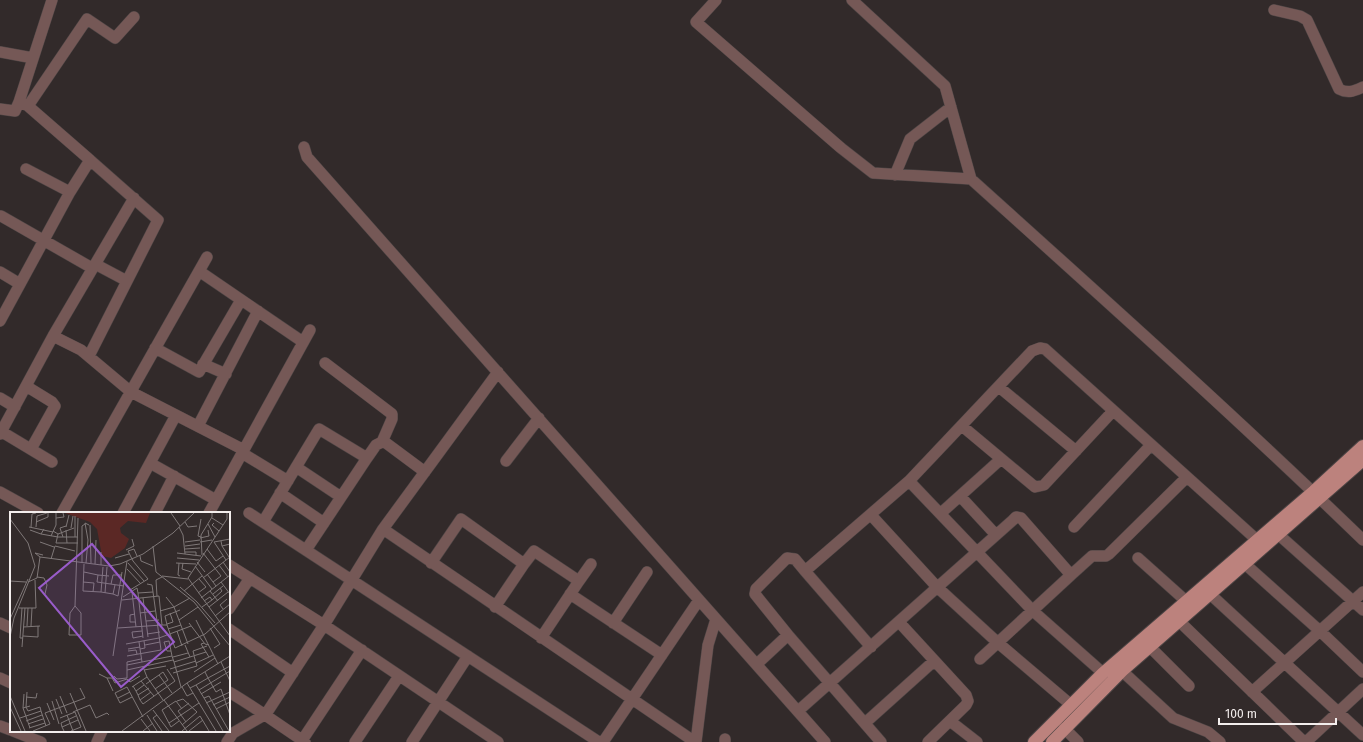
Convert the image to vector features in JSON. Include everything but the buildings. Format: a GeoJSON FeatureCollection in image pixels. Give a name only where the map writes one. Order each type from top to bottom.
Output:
{"type":"FeatureCollection","features":[{"type":"Feature","properties":{"kind":"main road"},"geometry":{"type":"LineString","coordinates":[[1052,742],[1064,728],[1122,671],[1279,535],[1363,446]]}},
{"type":"Feature","properties":{"kind":"main road"},"geometry":{"type":"LineString","coordinates":[[1034,742],[1070,704],[1103,673],[1257,540],[1363,460]]}},
{"type":"Feature","properties":{"kind":"street"},"geometry":{"type":"LineString","coordinates":[[24,104],[33,58],[52,0]]}},
{"type":"Feature","properties":{"kind":"street"},"geometry":{"type":"LineString","coordinates":[[716,0],[696,22],[841,148],[873,173],[970,179]]}},
{"type":"Feature","properties":{"kind":"street"},"geometry":{"type":"LineString","coordinates":[[852,0],[945,86],[970,179],[1228,411],[1363,540]]}},
{"type":"Feature","properties":{"kind":"street"},"geometry":{"type":"LineString","coordinates":[[1274,10],[1300,16],[1307,20],[1339,89],[1345,92],[1351,92],[1363,87]]}},
{"type":"Feature","properties":{"kind":"street"},"geometry":{"type":"LineString","coordinates":[[0,109],[15,111],[24,104],[87,19],[114,38],[134,17]]}},
{"type":"Feature","properties":{"kind":"street"},"geometry":{"type":"LineString","coordinates":[[0,52],[33,58]]}},
{"type":"Feature","properties":{"kind":"street"},"geometry":{"type":"LineString","coordinates":[[24,104],[158,220],[89,356]]}},
{"type":"Feature","properties":{"kind":"street"},"geometry":{"type":"LineString","coordinates":[[895,175],[910,139],[951,107]]}},
{"type":"Feature","properties":{"kind":"street"},"geometry":{"type":"LineString","coordinates":[[304,147],[306,157],[825,742]]}},
{"type":"Feature","properties":{"kind":"street"},"geometry":{"type":"LineString","coordinates":[[0,321],[3,309],[20,284],[45,241],[70,192],[90,160]]}},
{"type":"Feature","properties":{"kind":"street"},"geometry":{"type":"LineString","coordinates":[[26,168],[70,192]]}},
{"type":"Feature","properties":{"kind":"street"},"geometry":{"type":"LineString","coordinates":[[52,462],[1,433],[53,336],[134,198]]}},
{"type":"Feature","properties":{"kind":"street"},"geometry":{"type":"LineString","coordinates":[[1,216],[45,241],[127,281]]}},
{"type":"Feature","properties":{"kind":"street"},"geometry":{"type":"LineString","coordinates":[[63,512],[207,257]]}},
{"type":"Feature","properties":{"kind":"street"},"geometry":{"type":"LineString","coordinates":[[199,271],[303,342]]}},
{"type":"Feature","properties":{"kind":"street"},"geometry":{"type":"LineString","coordinates":[[0,272],[20,284]]}},
{"type":"Feature","properties":{"kind":"street"},"geometry":{"type":"LineString","coordinates":[[155,348],[199,372],[241,300]]}},
{"type":"Feature","properties":{"kind":"street"},"geometry":{"type":"LineString","coordinates":[[198,426],[258,311]]}},
{"type":"Feature","properties":{"kind":"street"},"geometry":{"type":"LineString","coordinates":[[210,512],[310,330]]}},
{"type":"Feature","properties":{"kind":"street"},"geometry":{"type":"LineString","coordinates":[[53,336],[89,356],[131,392],[198,426],[288,480]]}},
{"type":"Feature","properties":{"kind":"street"},"geometry":{"type":"LineString","coordinates":[[805,571],[909,481],[1032,351],[1040,348],[1045,349],[1112,411],[1257,540]]}},
{"type":"Feature","properties":{"kind":"street"},"geometry":{"type":"LineString","coordinates":[[306,550],[376,445],[382,442],[392,419],[392,414],[325,363]]}},
{"type":"Feature","properties":{"kind":"street"},"geometry":{"type":"LineString","coordinates":[[203,364],[226,374]]}},
{"type":"Feature","properties":{"kind":"street"},"geometry":{"type":"LineString","coordinates":[[227,742],[233,733],[266,714],[324,625],[383,529],[498,372]]}},
{"type":"Feature","properties":{"kind":"street"},"geometry":{"type":"LineString","coordinates":[[26,386],[52,402],[55,406],[31,449]]}},
{"type":"Feature","properties":{"kind":"street"},"geometry":{"type":"LineString","coordinates":[[999,387],[1076,450]]}},
{"type":"Feature","properties":{"kind":"street"},"geometry":{"type":"LineString","coordinates":[[0,398],[15,407]]}},
{"type":"Feature","properties":{"kind":"street"},"geometry":{"type":"LineString","coordinates":[[962,426],[1035,487],[1044,485],[1112,411]]}},
{"type":"Feature","properties":{"kind":"street"},"geometry":{"type":"LineString","coordinates":[[124,512],[176,415]]}},
{"type":"Feature","properties":{"kind":"street"},"geometry":{"type":"LineString","coordinates":[[506,461],[538,418]]}},
{"type":"Feature","properties":{"kind":"street"},"geometry":{"type":"LineString","coordinates":[[263,522],[319,429],[367,458]]}},
{"type":"Feature","properties":{"kind":"street"},"geometry":{"type":"LineString","coordinates":[[382,442],[386,443],[426,472]]}},
{"type":"Feature","properties":{"kind":"street"},"geometry":{"type":"LineString","coordinates":[[1074,527],[1151,445]]}},
{"type":"Feature","properties":{"kind":"street"},"geometry":{"type":"LineString","coordinates":[[941,513],[1001,459]]}},
{"type":"Feature","properties":{"kind":"street"},"geometry":{"type":"LineString","coordinates":[[150,463],[216,500]]}},
{"type":"Feature","properties":{"kind":"street"},"geometry":{"type":"LineString","coordinates":[[296,467],[341,498]]}},
{"type":"Feature","properties":{"kind":"street"},"geometry":{"type":"LineString","coordinates":[[155,512],[174,476]]}},
{"type":"Feature","properties":{"kind":"street"},"geometry":{"type":"LineString","coordinates":[[980,659],[1092,556],[1106,556],[1109,554],[1187,477]]}},
{"type":"Feature","properties":{"kind":"street"},"geometry":{"type":"LineString","coordinates":[[909,481],[1033,611],[1103,673]]}},
{"type":"Feature","properties":{"kind":"street"},"geometry":{"type":"LineString","coordinates":[[0,492],[36,512]]}},
{"type":"Feature","properties":{"kind":"street"},"geometry":{"type":"LineString","coordinates":[[280,494],[324,524]]}},
{"type":"Feature","properties":{"kind":"street"},"geometry":{"type":"LineString","coordinates":[[960,496],[996,535]]}},
{"type":"Feature","properties":{"kind":"street"},"geometry":{"type":"LineString","coordinates":[[249,513],[599,742]]}},
{"type":"Feature","properties":{"kind":"street"},"geometry":{"type":"LineString","coordinates":[[871,515],[937,587],[997,642],[1070,704]]}},
{"type":"Feature","properties":{"kind":"street"},"geometry":{"type":"LineString","coordinates":[[798,711],[1016,517],[1021,518],[1071,575]]}},
{"type":"Feature","properties":{"kind":"street"},"geometry":{"type":"LineString","coordinates":[[431,563],[461,519],[524,564]]}},
{"type":"Feature","properties":{"kind":"street"},"geometry":{"type":"LineString","coordinates":[[383,529],[495,607],[695,742],[708,644],[716,619]]}},
{"type":"Feature","properties":{"kind":"street"},"geometry":{"type":"LineString","coordinates":[[1279,535],[1363,610]]}},
{"type":"Feature","properties":{"kind":"street"},"geometry":{"type":"LineString","coordinates":[[495,607],[534,551],[579,581]]}},
{"type":"Feature","properties":{"kind":"street"},"geometry":{"type":"LineString","coordinates":[[871,646],[795,559],[787,558],[756,589],[755,594],[788,635],[881,742]]}},
{"type":"Feature","properties":{"kind":"street"},"geometry":{"type":"LineString","coordinates":[[1138,558],[1186,601]]}},
{"type":"Feature","properties":{"kind":"street"},"geometry":{"type":"LineString","coordinates":[[541,638],[591,564]]}},
{"type":"Feature","properties":{"kind":"street"},"geometry":{"type":"LineString","coordinates":[[1245,564],[1320,631],[1363,672]]}},
{"type":"Feature","properties":{"kind":"street"},"geometry":{"type":"LineString","coordinates":[[230,566],[362,650],[438,702],[484,738],[498,742]]}},
{"type":"Feature","properties":{"kind":"street"},"geometry":{"type":"LineString","coordinates":[[613,623],[647,572]]}},
{"type":"Feature","properties":{"kind":"street"},"geometry":{"type":"LineString","coordinates":[[230,608],[250,578]]}},
{"type":"Feature","properties":{"kind":"street"},"geometry":{"type":"LineString","coordinates":[[1252,692],[1363,592]]}},
{"type":"Feature","properties":{"kind":"street"},"geometry":{"type":"LineString","coordinates":[[570,594],[662,655]]}},
{"type":"Feature","properties":{"kind":"street"},"geometry":{"type":"LineString","coordinates":[[1210,594],[1363,735]]}},
{"type":"Feature","properties":{"kind":"street"},"geometry":{"type":"LineString","coordinates":[[603,742],[699,600]]}},
{"type":"Feature","properties":{"kind":"street"},"geometry":{"type":"LineString","coordinates":[[1179,621],[1305,742],[1363,689]]}},
{"type":"Feature","properties":{"kind":"street"},"geometry":{"type":"LineString","coordinates":[[899,622],[966,695],[968,701],[966,706],[928,742]]}},
{"type":"Feature","properties":{"kind":"street"},"geometry":{"type":"LineString","coordinates":[[0,623],[10,628]]}},
{"type":"Feature","properties":{"kind":"street"},"geometry":{"type":"LineString","coordinates":[[230,630],[293,673]]}},
{"type":"Feature","properties":{"kind":"street"},"geometry":{"type":"LineString","coordinates":[[757,664],[788,635]]}},
{"type":"Feature","properties":{"kind":"street"},"geometry":{"type":"LineString","coordinates":[[1150,647],[1189,686]]}},
{"type":"Feature","properties":{"kind":"street"},"geometry":{"type":"LineString","coordinates":[[230,693],[266,714],[279,725],[303,741],[362,650]]}},
{"type":"Feature","properties":{"kind":"street"},"geometry":{"type":"LineString","coordinates":[[412,742],[468,656]]}},
{"type":"Feature","properties":{"kind":"street"},"geometry":{"type":"LineString","coordinates":[[865,723],[934,660]]}},
{"type":"Feature","properties":{"kind":"street"},"geometry":{"type":"LineString","coordinates":[[1122,671],[1173,718],[1208,732],[1220,742]]}},
{"type":"Feature","properties":{"kind":"street"},"geometry":{"type":"LineString","coordinates":[[355,742],[400,676]]}},
{"type":"Feature","properties":{"kind":"street"},"geometry":{"type":"LineString","coordinates":[[0,678],[10,683]]}},
{"type":"Feature","properties":{"kind":"street"},"geometry":{"type":"LineString","coordinates":[[950,721],[977,742]]}},
{"type":"Feature","properties":{"kind":"street"},"geometry":{"type":"LineString","coordinates":[[0,726],[10,730]]}},
{"type":"Feature","properties":{"kind":"street"},"geometry":{"type":"LineString","coordinates":[[1064,728],[1078,742]]}},
{"type":"Feature","properties":{"kind":"street"},"geometry":{"type":"LineString","coordinates":[[15,732],[41,742]]}},
{"type":"Feature","properties":{"kind":"street"},"geometry":{"type":"LineString","coordinates":[[97,742],[102,732]]}}]}
